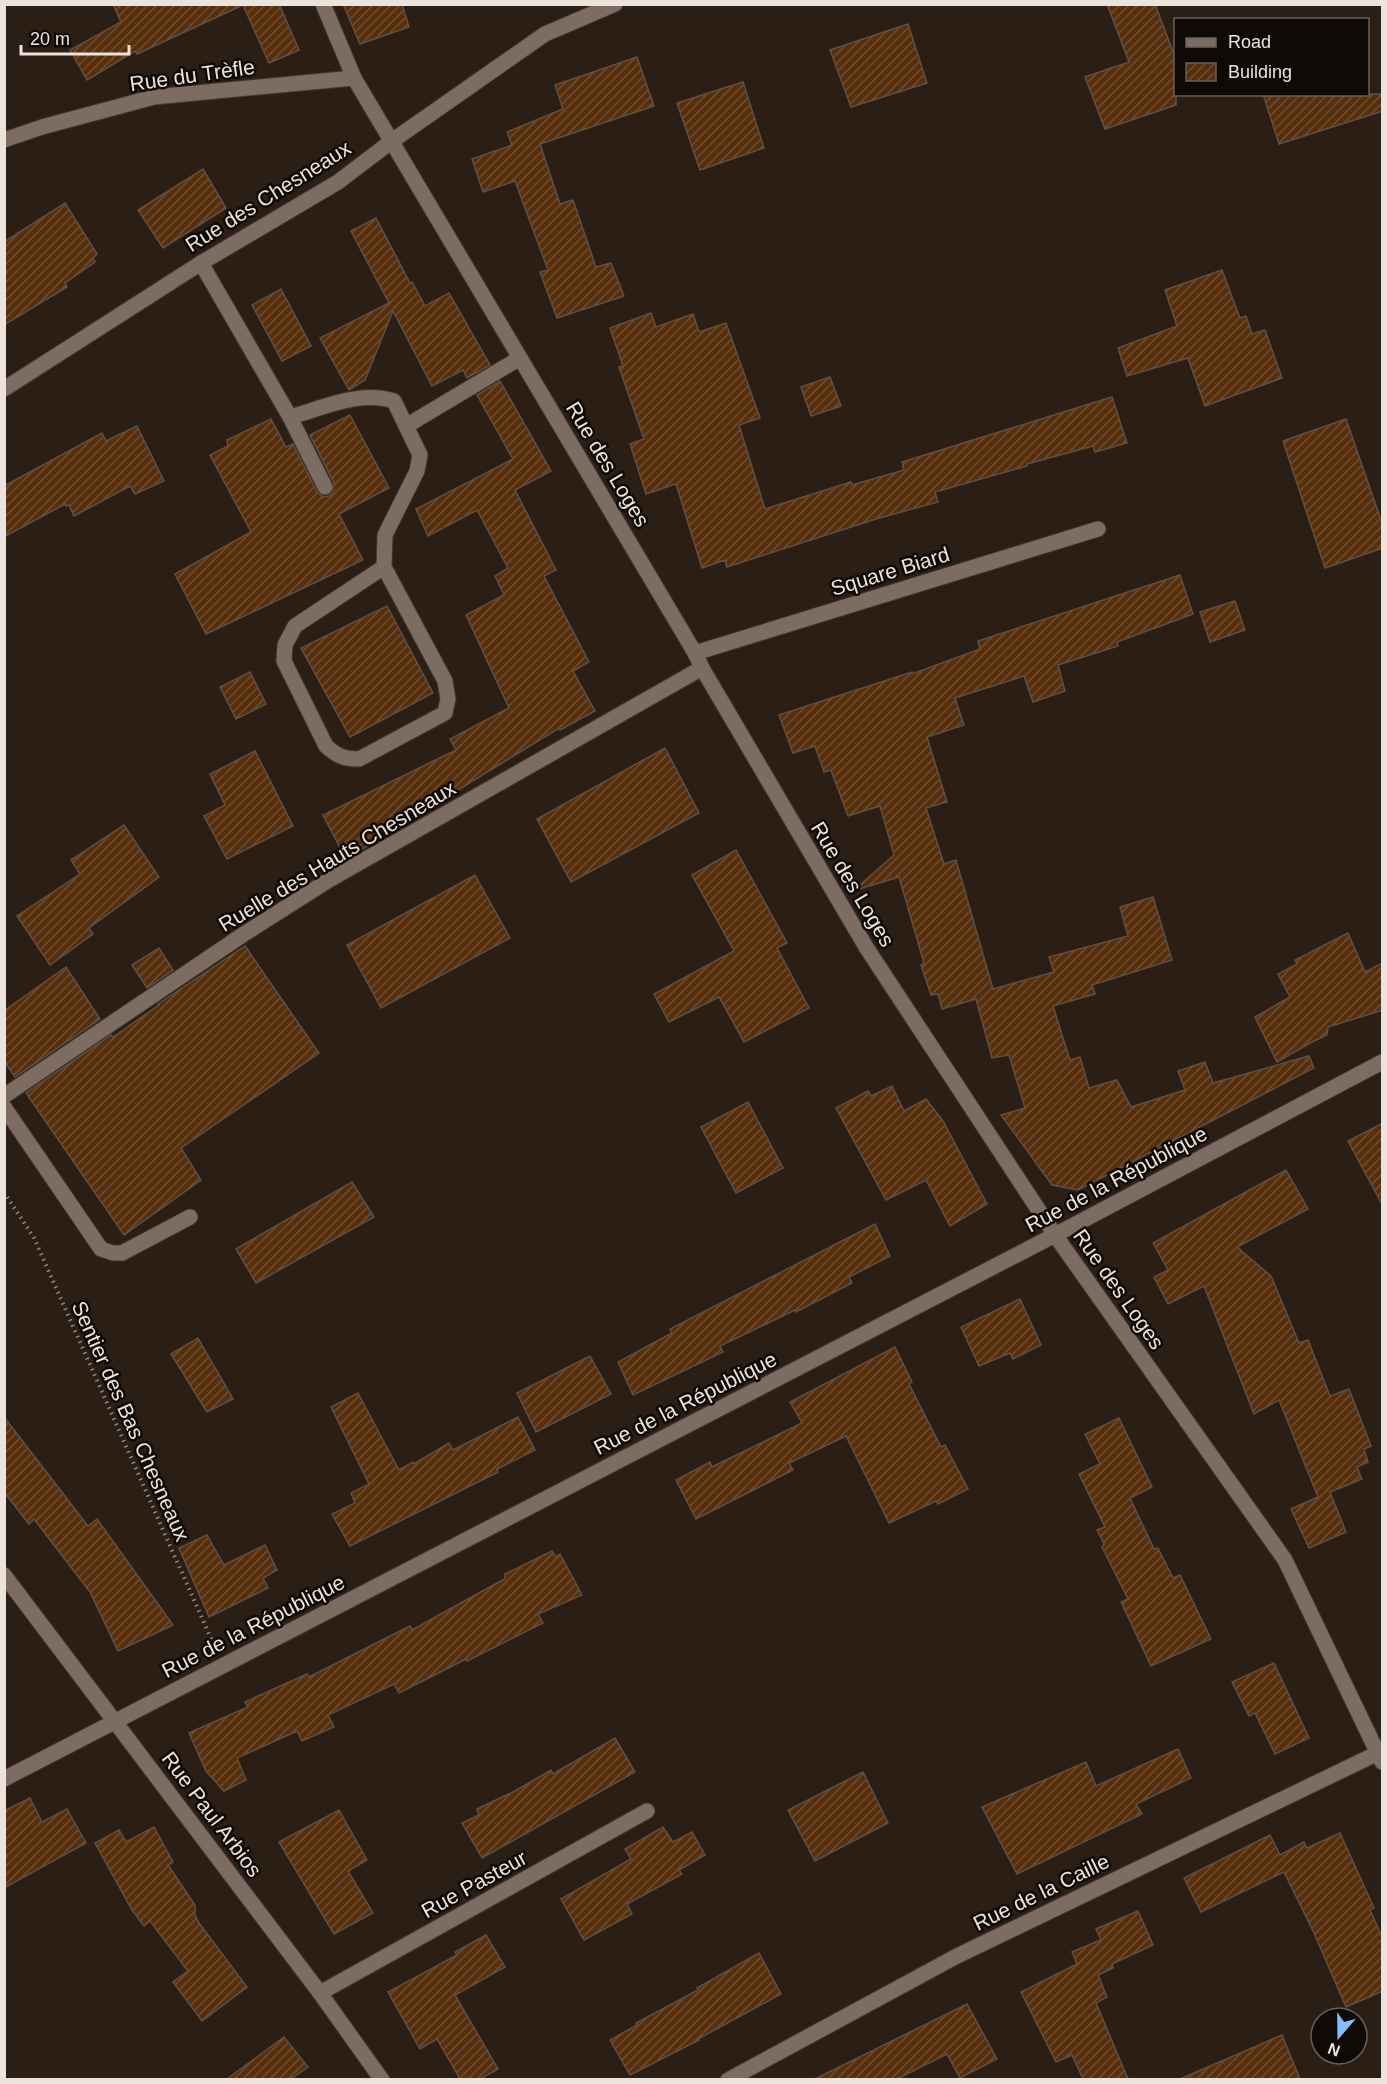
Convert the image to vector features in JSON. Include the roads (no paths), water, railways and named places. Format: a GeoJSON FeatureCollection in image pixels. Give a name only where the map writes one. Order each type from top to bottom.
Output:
{"type":"FeatureCollection","features":[{"type":"Feature","properties":{"kind":"street","name":"Rue des Loges"},"geometry":{"type":"LineString","coordinates":[[323,4],[354,78],[695,652],[702,668],[866,947],[1055,1235],[1285,1560],[1380,1758]]}},
{"type":"Feature","properties":{"kind":"street","name":"Rue des Chesneaux"},"geometry":{"type":"LineString","coordinates":[[4,388],[201,263],[338,182],[392,141],[545,34],[615,4]]}},
{"type":"Feature","properties":{"kind":"street","name":"Rue du Trèfle"},"geometry":{"type":"LineString","coordinates":[[4,140],[42,127],[154,97],[354,78]]}},
{"type":"Feature","properties":{"kind":"street"},"geometry":{"type":"LineString","coordinates":[[201,263],[290,417],[325,487]]}},
{"type":"Feature","properties":{"kind":"street"},"geometry":{"type":"LineString","coordinates":[[406,426],[520,358]]}},
{"type":"Feature","properties":{"kind":"street"},"geometry":{"type":"LineString","coordinates":[[290,417],[360,398],[381,397],[394,401],[420,455],[417,471],[385,535],[384,567],[445,681],[448,699],[445,713],[359,759],[344,759],[326,746],[284,661],[285,645],[295,627],[384,567]]}},
{"type":"Feature","properties":{"kind":"street","name":"Square Biard"},"geometry":{"type":"LineString","coordinates":[[695,652],[1098,529]]}},
{"type":"Feature","properties":{"kind":"street","name":"Ruelle des Hauts Chesneaux"},"geometry":{"type":"LineString","coordinates":[[4,1096],[244,934],[329,880],[702,668]]}},
{"type":"Feature","properties":{"kind":"street","name":"Rue de la République"},"geometry":{"type":"LineString","coordinates":[[4,1779],[1055,1235],[1383,1062]]}},
{"type":"Feature","properties":{"kind":"street"},"geometry":{"type":"LineString","coordinates":[[4,1107],[101,1249],[122,1253],[190,1217]]}},
{"type":"Feature","properties":{"kind":"street","name":"Rue Paul Arbios"},"geometry":{"type":"LineString","coordinates":[[4,1575],[116,1721],[382,2079]]}},
{"type":"Feature","properties":{"kind":"street","name":"Rue de la Caille"},"geometry":{"type":"LineString","coordinates":[[728,2079],[957,1956],[1380,1758]]}},
{"type":"Feature","properties":{"kind":"street","name":"Rue Pasteur"},"geometry":{"type":"LineString","coordinates":[[320,1994],[647,1811]]}}]}
